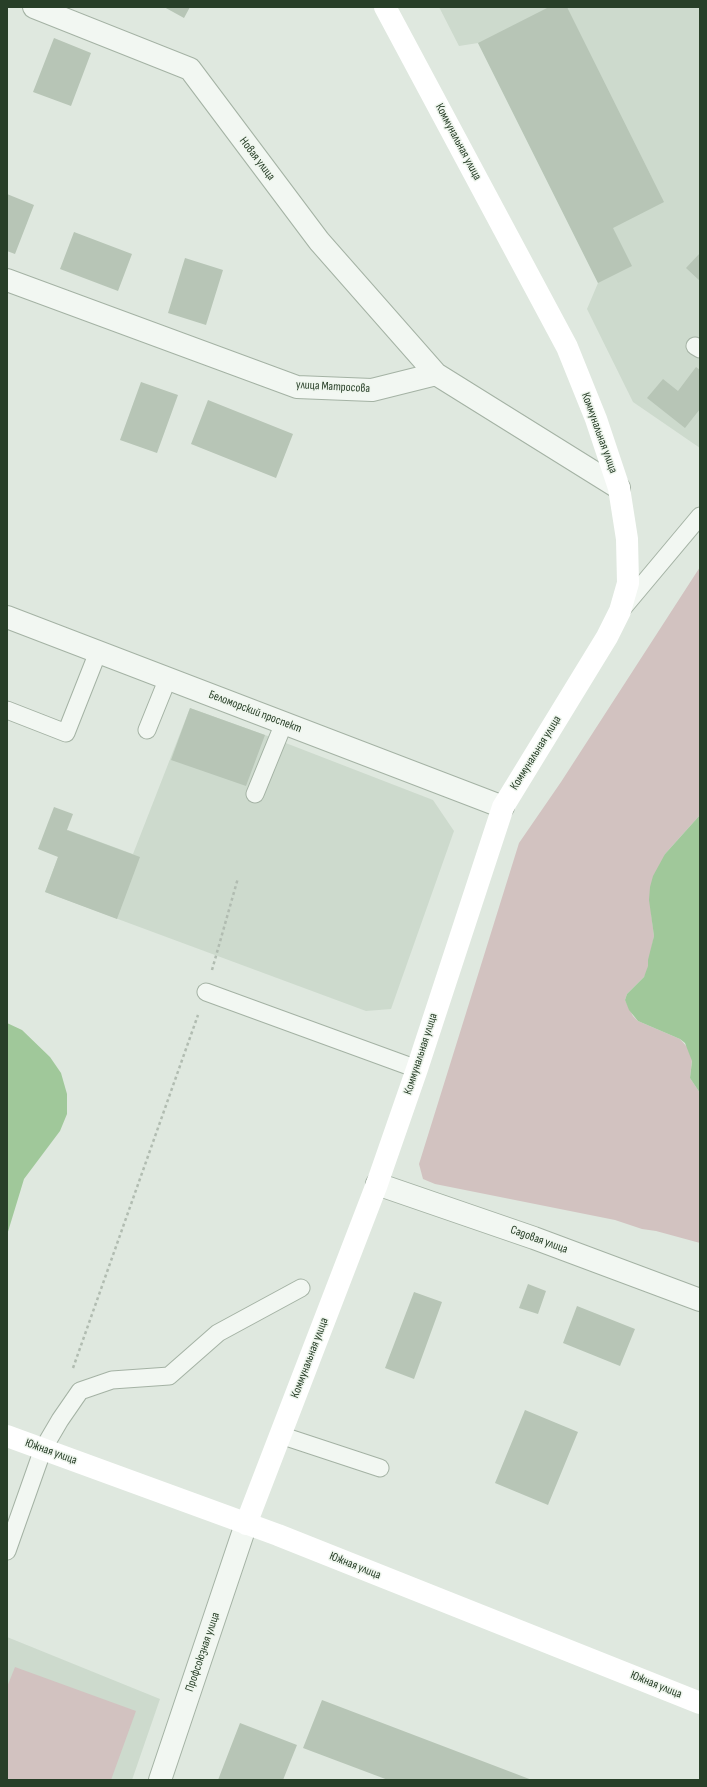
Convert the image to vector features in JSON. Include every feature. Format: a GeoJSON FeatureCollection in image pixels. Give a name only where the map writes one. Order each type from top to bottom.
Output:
{"type":"FeatureCollection","features":[{"type":"Feature","properties":{"kind":"main road","name":"Коммунальная улица"},"geometry":{"type":"LineString","coordinates":[[246,1524],[377,1184],[417,1069],[503,807],[607,637],[620,611],[628,584],[627,539],[619,488],[596,419],[567,347],[386,7]]}},
{"type":"Feature","properties":{"kind":"main road","name":"Южная улица"},"geometry":{"type":"LineString","coordinates":[[7,1436],[246,1524],[700,1702]]}},
{"type":"Feature","properties":{"kind":"street","name":"Новая улица"},"geometry":{"type":"LineString","coordinates":[[34,7],[190,69],[319,241],[436,374]]}},
{"type":"Feature","properties":{"kind":"street","name":"улица Матросова"},"geometry":{"type":"LineString","coordinates":[[7,280],[296,387],[372,390],[436,374]]}},
{"type":"Feature","properties":{"kind":"street"},"geometry":{"type":"LineString","coordinates":[[436,374],[619,488]]}},
{"type":"Feature","properties":{"kind":"street","name":"Беломорский проспект"},"geometry":{"type":"LineString","coordinates":[[7,617],[503,807]]}},
{"type":"Feature","properties":{"kind":"street","name":"Садовая улица"},"geometry":{"type":"LineString","coordinates":[[377,1184],[534,1238],[700,1300]]}},
{"type":"Feature","properties":{"kind":"street","name":"Профсоюзная улица"},"geometry":{"type":"LineString","coordinates":[[160,1780],[246,1524]]}},
{"type":"Feature","properties":{"kind":"lane"},"geometry":{"type":"LineString","coordinates":[[620,611],[700,516]]}},
{"type":"Feature","properties":{"kind":"lane"},"geometry":{"type":"LineString","coordinates":[[7,710],[66,732],[98,652]]}},
{"type":"Feature","properties":{"kind":"lane"},"geometry":{"type":"LineString","coordinates":[[147,730],[168,678]]}},
{"type":"Feature","properties":{"kind":"lane"},"geometry":{"type":"LineString","coordinates":[[256,794],[284,723]]}},
{"type":"Feature","properties":{"kind":"lane"},"geometry":{"type":"LineString","coordinates":[[206,992],[417,1069]]}},
{"type":"Feature","properties":{"kind":"lane"},"geometry":{"type":"LineString","coordinates":[[7,1551],[43,1449],[60,1420],[80,1391],[112,1380],[169,1376],[218,1332],[301,1288]]}},
{"type":"Feature","properties":{"kind":"lane"},"geometry":{"type":"LineString","coordinates":[[280,1435],[380,1468]]}},
{"type":"Feature","properties":{"kind":"path"},"geometry":{"type":"LineString","coordinates":[[72,1371],[206,992],[238,878]]}},
{"type":"Feature","properties":{"kind":"shaded area"},"geometry":{"type":"Polygon","coordinates":[[[439,7],[700,7],[700,448],[633,402],[587,309],[598,283],[478,43],[459,46],[439,7]]]}},
{"type":"Feature","properties":{"kind":"shaded area"},"geometry":{"type":"Polygon","coordinates":[[[700,567],[700,815],[665,854],[651,912],[654,936],[647,972],[627,994],[625,1000],[633,1016],[638,1021],[680,1039],[688,1048],[692,1060],[690,1078],[700,1093],[700,1243],[656,1231],[642,1229],[615,1220],[435,1184],[423,1179],[419,1164],[519,843],[561,782],[700,567]]]}},
{"type":"Feature","properties":{"kind":"shaded area"},"geometry":{"type":"Polygon","coordinates":[[[190,708],[265,735],[433,800],[454,831],[391,1009],[366,1011],[45,892],[68,830],[133,854],[190,708]]]}},
{"type":"Feature","properties":{"kind":"shaded area"},"geometry":{"type":"Polygon","coordinates":[[[700,815],[700,1093],[690,1078],[692,1061],[685,1043],[680,1039],[638,1021],[629,1010],[625,1000],[627,994],[644,977],[648,966],[654,936],[649,900],[653,876],[665,854],[700,815]]]}},
{"type":"Feature","properties":{"kind":"shaded area"},"geometry":{"type":"Polygon","coordinates":[[[7,1023],[22,1030],[50,1057],[61,1073],[67,1094],[67,1114],[60,1131],[24,1179],[7,1235],[7,1023]]]}},
{"type":"Feature","properties":{"kind":"shaded area"},"geometry":{"type":"Polygon","coordinates":[[[7,1637],[160,1699],[132,1780],[7,1780],[7,1637]]]}},
{"type":"Feature","properties":{"kind":"shaded area"},"geometry":{"type":"Polygon","coordinates":[[[15,1667],[136,1711],[111,1780],[7,1780],[7,1687],[15,1667]]]}},
{"type":"Feature","properties":{"kind":"building"},"geometry":{"type":"Polygon","coordinates":[[[164,7],[190,7],[184,18],[164,7]]]}},
{"type":"Feature","properties":{"kind":"building"},"geometry":{"type":"Polygon","coordinates":[[[549,7],[567,7],[664,202],[613,228],[632,266],[598,283],[478,43],[549,7]]]}},
{"type":"Feature","properties":{"kind":"building"},"geometry":{"type":"Polygon","coordinates":[[[54,38],[91,53],[71,106],[33,92],[54,38]]]}},
{"type":"Feature","properties":{"kind":"building"},"geometry":{"type":"Polygon","coordinates":[[[7,194],[34,205],[15,254],[7,251],[7,194]]]}},
{"type":"Feature","properties":{"kind":"building"},"geometry":{"type":"Polygon","coordinates":[[[74,232],[132,254],[118,291],[60,269],[74,232]]]}},
{"type":"Feature","properties":{"kind":"building"},"geometry":{"type":"Polygon","coordinates":[[[700,253],[700,281],[686,268],[700,253]]]}},
{"type":"Feature","properties":{"kind":"building"},"geometry":{"type":"Polygon","coordinates":[[[185,258],[223,270],[206,325],[168,313],[185,258]]]}},
{"type":"Feature","properties":{"kind":"building"},"geometry":{"type":"Polygon","coordinates":[[[696,367],[700,370],[700,409],[685,428],[647,398],[663,379],[678,391],[696,367]]]}},
{"type":"Feature","properties":{"kind":"building"},"geometry":{"type":"Polygon","coordinates":[[[141,382],[178,395],[157,453],[120,440],[141,382]]]}},
{"type":"Feature","properties":{"kind":"building"},"geometry":{"type":"Polygon","coordinates":[[[208,400],[293,434],[276,478],[191,444],[208,400]]]}},
{"type":"Feature","properties":{"kind":"building"},"geometry":{"type":"Polygon","coordinates":[[[190,708],[265,735],[246,786],[171,760],[190,708]]]}},
{"type":"Feature","properties":{"kind":"building"},"geometry":{"type":"Polygon","coordinates":[[[54,807],[73,814],[67,830],[140,857],[117,919],[45,892],[58,857],[38,849],[54,807]]]}},
{"type":"Feature","properties":{"kind":"building"},"geometry":{"type":"Polygon","coordinates":[[[528,1284],[546,1291],[538,1314],[519,1308],[528,1284]]]}},
{"type":"Feature","properties":{"kind":"building"},"geometry":{"type":"Polygon","coordinates":[[[414,1292],[442,1302],[414,1379],[385,1368],[414,1292]]]}},
{"type":"Feature","properties":{"kind":"building"},"geometry":{"type":"Polygon","coordinates":[[[577,1306],[635,1329],[620,1366],[563,1343],[577,1306]]]}},
{"type":"Feature","properties":{"kind":"building"},"geometry":{"type":"Polygon","coordinates":[[[525,1410],[578,1432],[548,1505],[495,1483],[525,1410]]]}},
{"type":"Feature","properties":{"kind":"building"},"geometry":{"type":"Polygon","coordinates":[[[322,1700],[532,1780],[388,1780],[303,1748],[322,1700]]]}},
{"type":"Feature","properties":{"kind":"building"},"geometry":{"type":"Polygon","coordinates":[[[240,1723],[297,1745],[283,1780],[218,1780],[240,1723]]]}}]}
